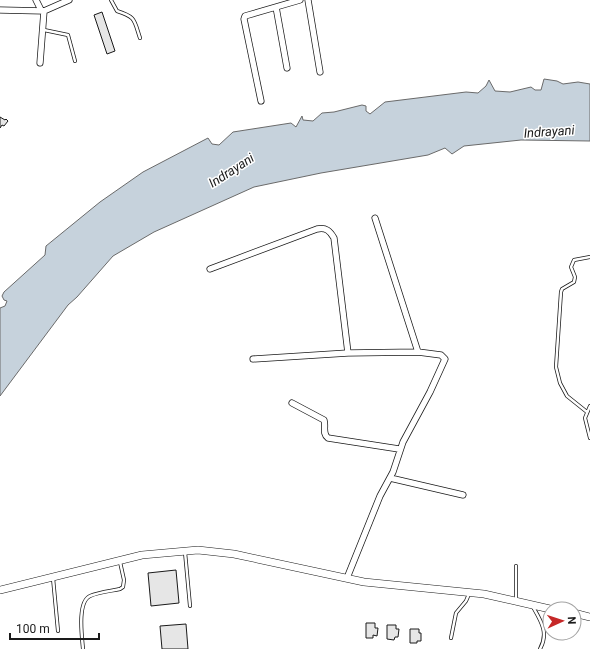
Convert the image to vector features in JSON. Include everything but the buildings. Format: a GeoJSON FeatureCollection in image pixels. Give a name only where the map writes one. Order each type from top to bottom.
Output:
{"type":"FeatureCollection","features":[{"type":"Feature","properties":{"kind":"street"},"geometry":{"type":"LineString","coordinates":[[36,0],[41,10],[44,10]]}},
{"type":"Feature","properties":{"kind":"street"},"geometry":{"type":"LineString","coordinates":[[0,10],[44,10],[69,0]]}},
{"type":"Feature","properties":{"kind":"street"},"geometry":{"type":"LineString","coordinates":[[261,101],[244,19],[245,16],[279,4],[300,0]]}},
{"type":"Feature","properties":{"kind":"street"},"geometry":{"type":"LineString","coordinates":[[308,0],[320,72]]}},
{"type":"Feature","properties":{"kind":"street"},"geometry":{"type":"LineString","coordinates":[[279,4],[288,68]]}},
{"type":"Feature","properties":{"kind":"street"},"geometry":{"type":"LineString","coordinates":[[40,63],[44,10]]}},
{"type":"Feature","properties":{"kind":"street"},"geometry":{"type":"LineString","coordinates":[[375,218],[418,352]]}},
{"type":"Feature","properties":{"kind":"street"},"geometry":{"type":"LineString","coordinates":[[210,269],[317,229],[326,229],[331,232],[334,238],[348,353]]}},
{"type":"Feature","properties":{"kind":"street"},"geometry":{"type":"LineString","coordinates":[[253,359],[348,353],[418,352],[441,355],[445,359],[430,392],[399,449],[390,478],[380,496],[347,578]]}},
{"type":"Feature","properties":{"kind":"street"},"geometry":{"type":"LineString","coordinates":[[292,404],[324,420],[325,435],[328,438],[399,449]]}},
{"type":"Feature","properties":{"kind":"street"},"geometry":{"type":"LineString","coordinates":[[390,478],[463,495]]}},
{"type":"Feature","properties":{"kind":"street"},"geometry":{"type":"LineString","coordinates":[[0,590],[142,556],[198,550],[234,554],[347,578],[414,588],[484,594],[542,608]]}},
{"type":"Feature","properties":{"kind":"lane"},"geometry":{"type":"LineString","coordinates":[[111,0],[117,11],[128,14],[133,19],[140,38]]}},
{"type":"Feature","properties":{"kind":"lane"},"geometry":{"type":"LineString","coordinates":[[42,30],[68,35],[74,61]]}},
{"type":"Feature","properties":{"kind":"lane"},"geometry":{"type":"LineString","coordinates":[[587,412],[567,396],[560,383],[556,367],[561,292],[562,289],[574,282],[571,267],[574,260],[590,257]]}},
{"type":"Feature","properties":{"kind":"lane"},"geometry":{"type":"LineString","coordinates":[[590,406],[585,418],[590,438]]}},
{"type":"Feature","properties":{"kind":"lane"},"geometry":{"type":"LineString","coordinates":[[185,552],[190,606]]}},
{"type":"Feature","properties":{"kind":"lane"},"geometry":{"type":"LineString","coordinates":[[83,649],[82,615],[85,600],[89,596],[123,587],[124,580],[120,561]]}},
{"type":"Feature","properties":{"kind":"lane"},"geometry":{"type":"LineString","coordinates":[[516,566],[516,601]]}},
{"type":"Feature","properties":{"kind":"lane"},"geometry":{"type":"LineString","coordinates":[[53,577],[58,631]]}},
{"type":"Feature","properties":{"kind":"lane"},"geometry":{"type":"LineString","coordinates":[[451,638],[454,618],[470,593]]}},
{"type":"Feature","properties":{"kind":"lane"},"geometry":{"type":"LineString","coordinates":[[532,606],[544,628],[544,637],[541,649]]}},
{"type":"Feature","properties":{"kind":"water","name":"Indrayani"},"geometry":{"type":"Polygon","coordinates":[[[544,79],[557,81],[563,84],[578,82],[590,84],[590,141],[521,140],[464,146],[452,154],[445,148],[428,155],[321,173],[254,187],[154,232],[113,256],[77,297],[68,305],[0,396],[0,308],[5,306],[7,301],[4,300],[2,296],[4,292],[45,255],[46,246],[100,202],[143,172],[208,138],[212,144],[219,145],[233,132],[291,123],[296,127],[302,116],[303,120],[313,121],[322,113],[334,112],[362,105],[366,106],[366,111],[370,114],[385,102],[466,92],[478,93],[486,86],[489,80],[495,91],[510,92],[531,87],[535,90],[541,90],[544,79]]]}}]}
